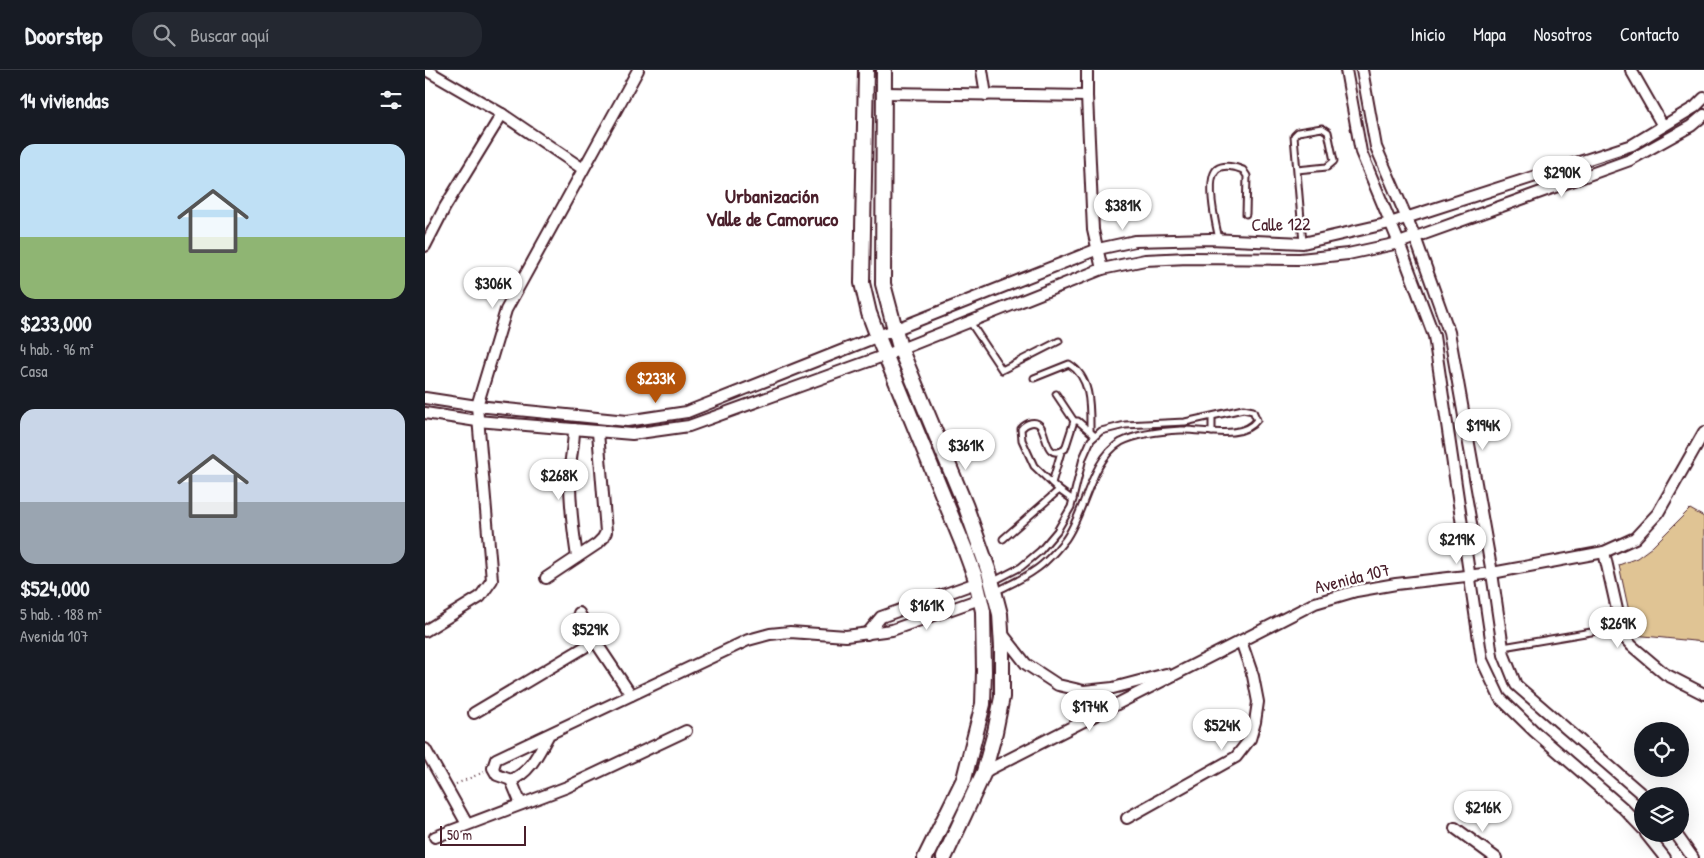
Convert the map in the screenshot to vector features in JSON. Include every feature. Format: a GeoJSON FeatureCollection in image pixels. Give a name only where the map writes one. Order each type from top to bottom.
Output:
{"type":"FeatureCollection","features":[{"type":"Feature","properties":{"kind":"street"},"geometry":{"type":"LineString","coordinates":[[426,70],[502,114],[583,169]]}},
{"type":"Feature","properties":{"kind":"street"},"geometry":{"type":"LineString","coordinates":[[866,70],[863,283],[869,313],[964,547],[983,611],[983,704],[964,779],[925,858]]}},
{"type":"Feature","properties":{"kind":"street"},"geometry":{"type":"LineString","coordinates":[[884,70],[883,284],[900,348],[966,507],[993,587],[1000,614],[1002,696],[995,732],[984,772],[944,858]]}},
{"type":"Feature","properties":{"kind":"street"},"geometry":{"type":"LineString","coordinates":[[982,70],[987,95]]}},
{"type":"Feature","properties":{"kind":"street"},"geometry":{"type":"LineString","coordinates":[[1087,70],[1093,230],[1102,269]]}},
{"type":"Feature","properties":{"kind":"street"},"geometry":{"type":"LineString","coordinates":[[1346,70],[1361,152],[1399,243],[1434,336],[1483,660],[1500,698],[1534,731],[1634,820]]}},
{"type":"Feature","properties":{"kind":"street"},"geometry":{"type":"LineString","coordinates":[[1363,70],[1376,147],[1415,237],[1449,332],[1492,573],[1504,655],[1516,685],[1634,787]]}},
{"type":"Feature","properties":{"kind":"street"},"geometry":{"type":"LineString","coordinates":[[1631,70],[1663,126]]}},
{"type":"Feature","properties":{"kind":"street"},"geometry":{"type":"LineString","coordinates":[[425,631],[481,597],[492,580],[477,406],[506,310],[635,72]]}},
{"type":"Feature","properties":{"kind":"street"},"geometry":{"type":"LineString","coordinates":[[884,93],[1087,96]]}},
{"type":"Feature","properties":{"kind":"street","name":"Calle 122"},"geometry":{"type":"LineString","coordinates":[[425,398],[477,406],[627,421],[687,412],[1098,249],[1135,241],[1219,240],[1303,244],[1390,223],[1632,145],[1695,107],[1704,98]]}},
{"type":"Feature","properties":{"kind":"street"},"geometry":{"type":"LineString","coordinates":[[425,246],[445,207],[502,114]]}},
{"type":"Feature","properties":{"kind":"street","name":"Calle 122"},"geometry":{"type":"LineString","coordinates":[[425,413],[477,421],[632,434],[689,426],[886,354],[1102,269],[1145,260],[1188,258],[1300,259],[1348,254],[1399,243],[1630,160],[1691,126],[1704,115]]}},
{"type":"Feature","properties":{"kind":"street"},"geometry":{"type":"LineString","coordinates":[[865,125],[884,125]]}},
{"type":"Feature","properties":{"kind":"street"},"geometry":{"type":"LineString","coordinates":[[574,429],[574,447],[571,456],[570,476],[577,557]]}},
{"type":"Feature","properties":{"kind":"street"},"geometry":{"type":"LineString","coordinates":[[546,578],[603,538],[606,532],[598,432]]}},
{"type":"Feature","properties":{"kind":"street","name":"Avenida 107"},"geometry":{"type":"LineString","coordinates":[[984,772],[1315,603],[1357,591],[1396,584],[1492,573],[1604,552],[1635,538],[1658,514],[1704,432]]}},
{"type":"Feature","properties":{"kind":"street"},"geometry":{"type":"LineString","coordinates":[[1604,552],[1623,636],[1665,674],[1703,694]]}},
{"type":"Feature","properties":{"kind":"street"},"geometry":{"type":"LineString","coordinates":[[867,634],[881,618],[976,583]]}},
{"type":"Feature","properties":{"kind":"street"},"geometry":{"type":"LineString","coordinates":[[548,736],[522,775],[511,780],[497,775],[493,768],[496,760],[740,643],[770,634],[790,632],[847,636],[892,630],[980,599]]}},
{"type":"Feature","properties":{"kind":"street"},"geometry":{"type":"LineString","coordinates":[[579,613],[631,695]]}},
{"type":"Feature","properties":{"kind":"street"},"geometry":{"type":"LineString","coordinates":[[1001,632],[1026,664],[1058,685],[1084,691],[1113,688],[1184,669]]}},
{"type":"Feature","properties":{"kind":"street"},"geometry":{"type":"LineString","coordinates":[[474,713],[595,641]]}},
{"type":"Feature","properties":{"kind":"street"},"geometry":{"type":"LineString","coordinates":[[1127,818],[1236,757],[1250,739],[1258,702],[1253,676],[1241,641]]}},
{"type":"Feature","properties":{"kind":"street"},"geometry":{"type":"LineString","coordinates":[[435,837],[567,787],[686,731]]}},
{"type":"Feature","properties":{"kind":"street"},"geometry":{"type":"LineString","coordinates":[[425,749],[467,824]]}},
{"type":"Feature","properties":{"kind":"street"},"geometry":{"type":"LineString","coordinates":[[511,780],[521,804]]}},
{"type":"Feature","properties":{"kind":"street"},"geometry":{"type":"LineString","coordinates":[[1455,828],[1496,858]]}},
{"type":"Feature","properties":{"kind":"street"},"geometry":{"type":"LineString","coordinates":[[1652,842],[1665,858]]}},
{"type":"Feature","properties":{"kind":"street"},"geometry":{"type":"LineString","coordinates":[[1682,842],[1693,858]]}},
{"type":"Feature","properties":{"kind":"lane"},"geometry":{"type":"LineString","coordinates":[[1297,170],[1327,166],[1334,161],[1328,132],[1322,128],[1299,132],[1294,136],[1303,244]]}},
{"type":"Feature","properties":{"kind":"lane"},"geometry":{"type":"LineString","coordinates":[[1219,240],[1212,192],[1213,175],[1217,169],[1234,167],[1243,170],[1247,176],[1246,214]]}},
{"type":"Feature","properties":{"kind":"lane"},"geometry":{"type":"LineString","coordinates":[[970,321],[1002,370],[1059,341]]}},
{"type":"Feature","properties":{"kind":"lane"},"geometry":{"type":"LineString","coordinates":[[993,587],[1040,551],[1057,531],[1071,507],[1083,458],[1093,434],[1086,386],[1077,370],[1069,364],[1034,378]]}},
{"type":"Feature","properties":{"kind":"lane"},"geometry":{"type":"LineString","coordinates":[[1056,394],[1074,421],[1078,421],[1093,434]]}},
{"type":"Feature","properties":{"kind":"lane"},"geometry":{"type":"LineString","coordinates":[[993,587],[1035,570],[1065,539],[1080,512],[1097,468],[1107,454],[1119,443],[1134,436],[1181,430],[1224,434],[1242,430],[1253,425],[1257,420],[1253,412],[1243,409],[1185,422],[1112,427],[1093,434]]}},
{"type":"Feature","properties":{"kind":"lane"},"geometry":{"type":"LineString","coordinates":[[1212,417],[1212,432]]}},
{"type":"Feature","properties":{"kind":"lane"},"geometry":{"type":"LineString","coordinates":[[1052,483],[1061,452],[1067,445],[1074,421]]}},
{"type":"Feature","properties":{"kind":"lane"},"geometry":{"type":"LineString","coordinates":[[1061,452],[1053,451],[1047,447],[1039,425],[1032,422],[1025,424],[1021,429],[1023,440],[1034,466],[1059,490],[1073,500]]}},
{"type":"Feature","properties":{"kind":"lane"},"geometry":{"type":"LineString","coordinates":[[1003,539],[1059,490]]}},
{"type":"Feature","properties":{"kind":"lane"},"geometry":{"type":"LineString","coordinates":[[1503,647],[1603,630]]}},
{"type":"Feature","properties":{"kind":"path"},"geometry":{"type":"LineString","coordinates":[[447,789],[493,768]]}},
{"type":"Feature","properties":{"kind":"building"},"geometry":{"type":"Polygon","coordinates":[[[1690,509],[1704,517],[1704,642],[1634,635],[1619,565],[1637,558],[1652,547],[1690,509]]]}},
{"type":"Feature","properties":{"kind":"district","name":"Urbanización Valle de Camoruco"},"geometry":{"type":"Point","coordinates":[772,206]}}]}
